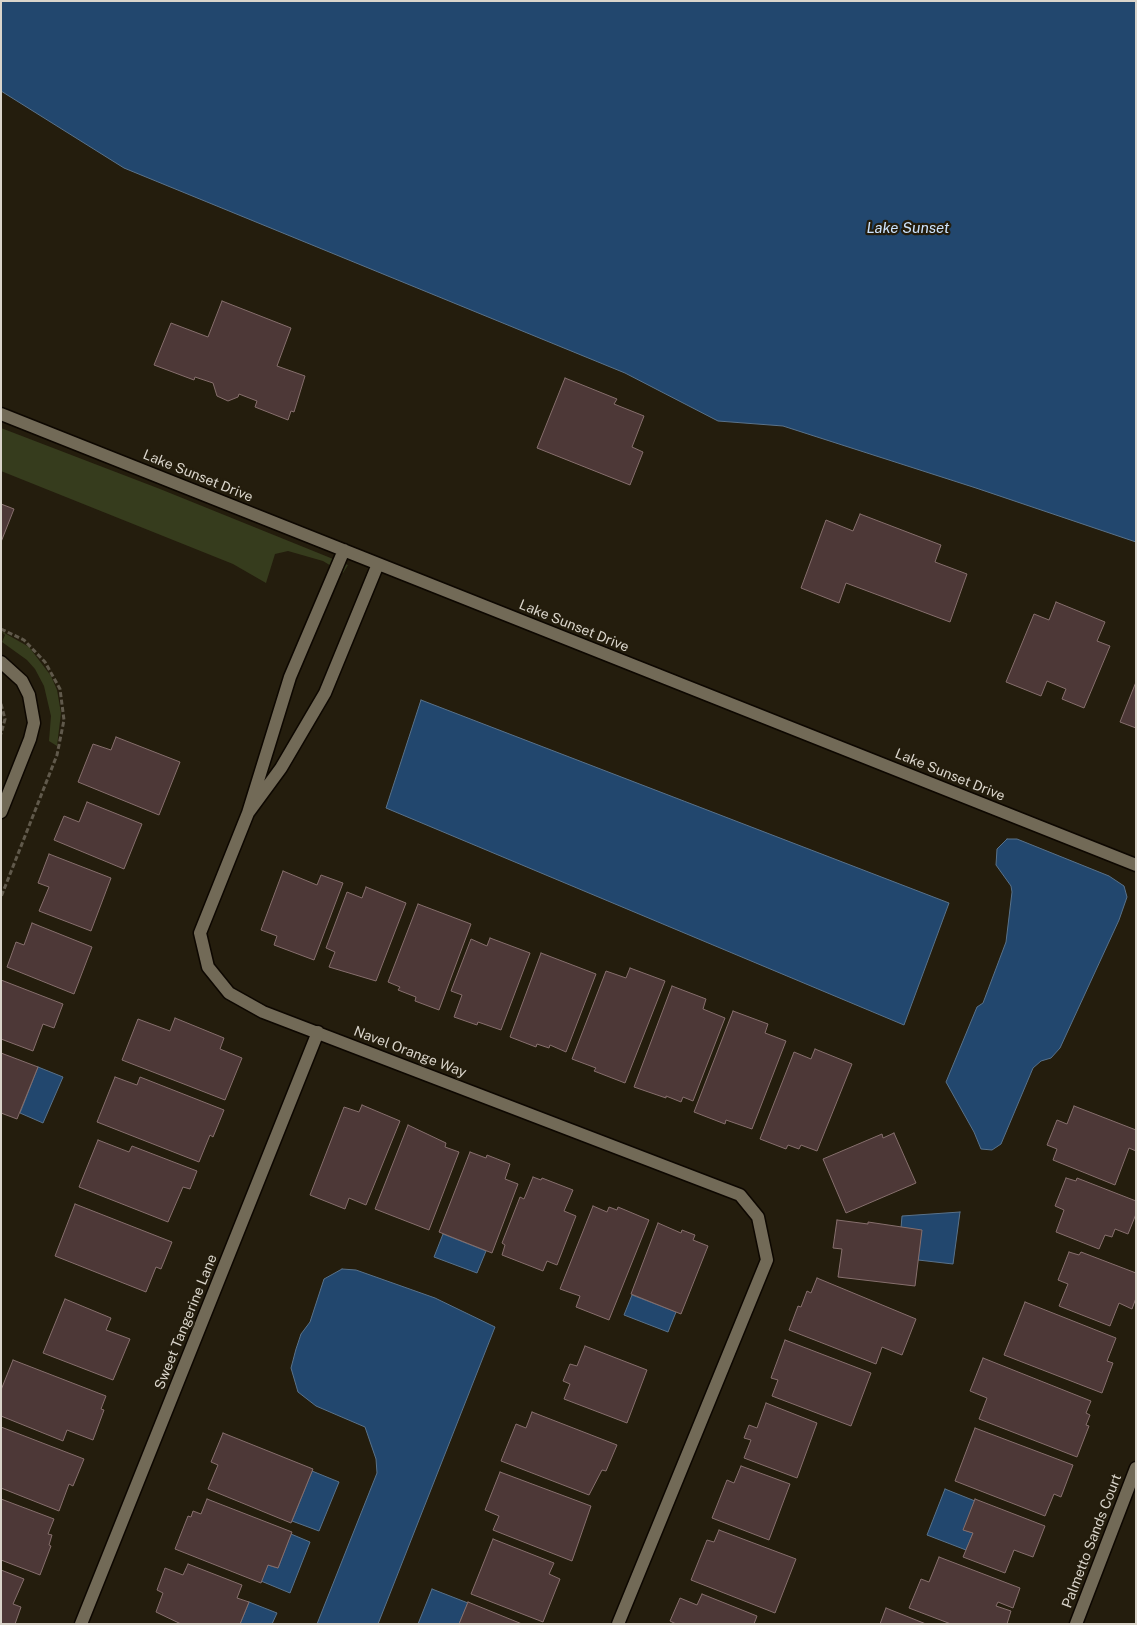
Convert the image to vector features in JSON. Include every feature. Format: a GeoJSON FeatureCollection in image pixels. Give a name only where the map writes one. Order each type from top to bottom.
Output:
{"type":"FeatureCollection","features":[{"type":"Feature","properties":{"kind":"street","name":"Lake Sunset Drive"},"geometry":{"type":"LineString","coordinates":[[1,414],[1136,865]]}},
{"type":"Feature","properties":{"kind":"street"},"geometry":{"type":"LineString","coordinates":[[248,813],[290,677],[344,550]]}},
{"type":"Feature","properties":{"kind":"street"},"geometry":{"type":"LineString","coordinates":[[248,813],[281,768],[325,693],[378,564]]}},
{"type":"Feature","properties":{"kind":"street"},"geometry":{"type":"LineString","coordinates":[[1,662],[22,681],[29,695],[34,724],[30,739],[1,812]]}},
{"type":"Feature","properties":{"kind":"street","name":"Navel Orange Way"},"geometry":{"type":"LineString","coordinates":[[248,813],[200,933],[208,967],[228,993],[263,1012],[740,1195],[758,1217],[767,1260],[618,1624]]}},
{"type":"Feature","properties":{"kind":"street","name":"Sweet Tangerine Lane"},"geometry":{"type":"LineString","coordinates":[[81,1624],[318,1032]]}},
{"type":"Feature","properties":{"kind":"street","name":"Palmetto Sands Court"},"geometry":{"type":"LineString","coordinates":[[1076,1624],[1136,1468]]}},
{"type":"Feature","properties":{"kind":"path"},"geometry":{"type":"LineString","coordinates":[[1,704],[5,719],[1,734]]}},
{"type":"Feature","properties":{"kind":"green space"},"geometry":{"type":"Polygon","coordinates":[[[1,428],[160,489],[348,565],[343,573],[323,561],[288,551],[275,554],[266,583],[233,564],[1,471],[1,428]]]}},
{"type":"Feature","properties":{"kind":"green space"},"geometry":{"type":"Polygon","coordinates":[[[1,631],[29,647],[51,676],[57,690],[61,713],[57,746],[49,741],[51,716],[44,686],[35,669],[27,660],[2,642],[5,635],[1,631]]]}},
{"type":"Feature","properties":{"kind":"water","name":"Lake Sunset"},"geometry":{"type":"Polygon","coordinates":[[[1,1],[1136,1],[1136,542],[783,426],[718,421],[625,373],[124,168],[1,91],[1,1]]]}},
{"type":"Feature","properties":{"kind":"water"},"geometry":{"type":"Polygon","coordinates":[[[421,700],[949,903],[904,1025],[386,808],[421,700]]]}},
{"type":"Feature","properties":{"kind":"water"},"geometry":{"type":"Polygon","coordinates":[[[1007,839],[1017,839],[1109,876],[1124,886],[1127,897],[1119,920],[1060,1048],[1051,1058],[1041,1061],[1033,1068],[1001,1144],[992,1150],[981,1149],[974,1132],[946,1082],[977,1007],[983,1003],[1006,942],[1012,892],[1011,886],[996,865],[997,849],[1007,839]]]}},
{"type":"Feature","properties":{"kind":"water"},"geometry":{"type":"Polygon","coordinates":[[[38,1067],[63,1077],[43,1123],[20,1113],[38,1067]]]}},
{"type":"Feature","properties":{"kind":"water"},"geometry":{"type":"Polygon","coordinates":[[[960,1212],[953,1264],[918,1260],[901,1228],[902,1216],[960,1212]]]}},
{"type":"Feature","properties":{"kind":"water"},"geometry":{"type":"Polygon","coordinates":[[[443,1234],[486,1251],[477,1273],[434,1257],[443,1234]]]}},
{"type":"Feature","properties":{"kind":"water"},"geometry":{"type":"Polygon","coordinates":[[[342,1269],[356,1270],[435,1298],[495,1327],[378,1624],[317,1624],[377,1473],[376,1459],[365,1427],[316,1406],[298,1392],[291,1368],[301,1334],[310,1322],[324,1279],[342,1269]]]}},
{"type":"Feature","properties":{"kind":"water"},"geometry":{"type":"Polygon","coordinates":[[[632,1295],[676,1312],[668,1332],[624,1315],[632,1295]]]}},
{"type":"Feature","properties":{"kind":"water"},"geometry":{"type":"Polygon","coordinates":[[[312,1471],[339,1482],[319,1531],[292,1521],[312,1471]]]}},
{"type":"Feature","properties":{"kind":"water"},"geometry":{"type":"Polygon","coordinates":[[[945,1489],[975,1501],[964,1530],[973,1533],[966,1550],[927,1535],[945,1489]]]}},
{"type":"Feature","properties":{"kind":"water"},"geometry":{"type":"Polygon","coordinates":[[[291,1534],[310,1542],[290,1593],[261,1581],[268,1565],[278,1568],[291,1534]]]}},
{"type":"Feature","properties":{"kind":"water"},"geometry":{"type":"Polygon","coordinates":[[[432,1589],[468,1603],[459,1624],[418,1624],[432,1589]]]}},
{"type":"Feature","properties":{"kind":"water"},"geometry":{"type":"Polygon","coordinates":[[[249,1602],[277,1613],[272,1624],[240,1624],[249,1602]]]}},
{"type":"Feature","properties":{"kind":"building"},"geometry":{"type":"Polygon","coordinates":[[[222,301],[291,328],[277,366],[305,376],[294,412],[291,411],[288,420],[255,407],[257,401],[239,394],[238,397],[228,401],[217,396],[213,383],[195,377],[194,380],[154,365],[171,323],[208,337],[222,301]]]}},
{"type":"Feature","properties":{"kind":"building"},"geometry":{"type":"Polygon","coordinates":[[[565,378],[617,399],[614,404],[644,416],[632,447],[643,452],[630,485],[537,448],[565,378]]]}},
{"type":"Feature","properties":{"kind":"building"},"geometry":{"type":"Polygon","coordinates":[[[1,504],[14,509],[1,542],[1,504]]]}},
{"type":"Feature","properties":{"kind":"building"},"geometry":{"type":"Polygon","coordinates":[[[860,514],[941,545],[935,562],[967,574],[950,622],[846,583],[839,603],[801,588],[826,520],[853,531],[860,514]]]}},
{"type":"Feature","properties":{"kind":"building"},"geometry":{"type":"Polygon","coordinates":[[[1056,602],[1105,622],[1097,641],[1110,646],[1084,708],[1062,699],[1066,689],[1047,681],[1041,696],[1006,682],[1034,614],[1049,620],[1056,602]]]}},
{"type":"Feature","properties":{"kind":"building"},"geometry":{"type":"Polygon","coordinates":[[[1136,682],[1136,728],[1120,722],[1136,682]]]}},
{"type":"Feature","properties":{"kind":"building"},"geometry":{"type":"Polygon","coordinates":[[[116,737],[180,762],[159,815],[78,782],[93,744],[111,750],[116,737]]]}},
{"type":"Feature","properties":{"kind":"building"},"geometry":{"type":"Polygon","coordinates":[[[87,802],[142,824],[124,869],[54,840],[64,816],[79,822],[87,802]]]}},
{"type":"Feature","properties":{"kind":"building"},"geometry":{"type":"Polygon","coordinates":[[[49,854],[111,878],[91,931],[39,911],[49,887],[38,883],[49,854]]]}},
{"type":"Feature","properties":{"kind":"building"},"geometry":{"type":"Polygon","coordinates":[[[283,871],[317,885],[321,875],[343,883],[314,960],[274,945],[277,936],[261,930],[283,871]]]}},
{"type":"Feature","properties":{"kind":"building"},"geometry":{"type":"Polygon","coordinates":[[[366,887],[406,903],[376,981],[329,967],[335,952],[326,948],[347,892],[362,898],[366,887]]]}},
{"type":"Feature","properties":{"kind":"building"},"geometry":{"type":"Polygon","coordinates":[[[418,904],[471,924],[439,1010],[415,1001],[416,997],[398,990],[400,987],[388,982],[418,904]]]}},
{"type":"Feature","properties":{"kind":"building"},"geometry":{"type":"Polygon","coordinates":[[[32,923],[92,947],[74,994],[7,967],[16,942],[24,945],[32,923]]]}},
{"type":"Feature","properties":{"kind":"building"},"geometry":{"type":"Polygon","coordinates":[[[490,938],[530,953],[501,1030],[478,1022],[477,1025],[454,1017],[462,995],[451,991],[471,939],[487,946],[490,938]]]}},
{"type":"Feature","properties":{"kind":"building"},"geometry":{"type":"Polygon","coordinates":[[[541,953],[596,974],[566,1052],[550,1045],[549,1048],[537,1044],[536,1047],[510,1037],[541,953]]]}},
{"type":"Feature","properties":{"kind":"building"},"geometry":{"type":"Polygon","coordinates":[[[630,968],[665,981],[625,1083],[594,1071],[596,1068],[572,1059],[606,971],[626,978],[630,968]]]}},
{"type":"Feature","properties":{"kind":"building"},"geometry":{"type":"Polygon","coordinates":[[[1,980],[63,1004],[54,1028],[43,1024],[33,1051],[1,1039],[1,980]]]}},
{"type":"Feature","properties":{"kind":"building"},"geometry":{"type":"Polygon","coordinates":[[[672,986],[706,999],[703,1009],[725,1018],[693,1101],[683,1097],[681,1102],[634,1087],[672,986]]]}},
{"type":"Feature","properties":{"kind":"building"},"geometry":{"type":"Polygon","coordinates":[[[733,1011],[768,1024],[765,1033],[786,1041],[752,1129],[726,1120],[725,1124],[694,1112],[733,1011]]]}},
{"type":"Feature","properties":{"kind":"building"},"geometry":{"type":"Polygon","coordinates":[[[175,1018],[224,1038],[220,1049],[242,1058],[225,1100],[122,1060],[138,1019],[170,1031],[175,1018]]]}},
{"type":"Feature","properties":{"kind":"building"},"geometry":{"type":"Polygon","coordinates":[[[815,1049],[852,1064],[817,1151],[801,1145],[799,1149],[788,1145],[786,1149],[760,1139],[794,1052],[811,1059],[815,1049]]]}},
{"type":"Feature","properties":{"kind":"building"},"geometry":{"type":"Polygon","coordinates":[[[1,1053],[38,1067],[17,1119],[1,1113],[1,1053]]]}},
{"type":"Feature","properties":{"kind":"building"},"geometry":{"type":"Polygon","coordinates":[[[115,1077],[137,1085],[140,1077],[224,1110],[213,1137],[210,1135],[199,1162],[97,1122],[115,1077]]]}},
{"type":"Feature","properties":{"kind":"building"},"geometry":{"type":"Polygon","coordinates":[[[362,1105],[400,1121],[366,1205],[349,1198],[345,1209],[310,1195],[344,1107],[359,1112],[362,1105]]]}},
{"type":"Feature","properties":{"kind":"building"},"geometry":{"type":"Polygon","coordinates":[[[1074,1106],[1136,1130],[1136,1151],[1129,1148],[1115,1185],[1053,1160],[1057,1149],[1047,1145],[1057,1120],[1067,1124],[1074,1106]]]}},
{"type":"Feature","properties":{"kind":"building"},"geometry":{"type":"Polygon","coordinates":[[[408,1125],[446,1143],[445,1147],[459,1152],[429,1230],[375,1209],[408,1125]]]}},
{"type":"Feature","properties":{"kind":"building"},"geometry":{"type":"Polygon","coordinates":[[[894,1133],[916,1183],[846,1213],[823,1159],[882,1134],[883,1138],[894,1133]]]}},
{"type":"Feature","properties":{"kind":"building"},"geometry":{"type":"Polygon","coordinates":[[[98,1140],[129,1152],[132,1146],[197,1171],[190,1189],[183,1187],[168,1222],[79,1187],[98,1140]]]}},
{"type":"Feature","properties":{"kind":"building"},"geometry":{"type":"Polygon","coordinates":[[[470,1152],[486,1158],[487,1155],[510,1164],[505,1179],[518,1184],[492,1253],[439,1232],[470,1152]]]}},
{"type":"Feature","properties":{"kind":"building"},"geometry":{"type":"Polygon","coordinates":[[[533,1177],[541,1180],[542,1178],[573,1190],[564,1211],[576,1216],[557,1265],[547,1261],[543,1271],[502,1255],[505,1245],[502,1243],[520,1197],[524,1199],[533,1177]]]}},
{"type":"Feature","properties":{"kind":"building"},"geometry":{"type":"Polygon","coordinates":[[[1066,1178],[1076,1181],[1077,1178],[1136,1201],[1136,1214],[1128,1234],[1115,1229],[1112,1237],[1105,1235],[1099,1249],[1056,1232],[1064,1210],[1055,1206],[1066,1178]]]}},
{"type":"Feature","properties":{"kind":"building"},"geometry":{"type":"Polygon","coordinates":[[[75,1204],[172,1242],[161,1269],[156,1267],[146,1292],[55,1256],[75,1204]]]}},
{"type":"Feature","properties":{"kind":"building"},"geometry":{"type":"Polygon","coordinates":[[[593,1206],[607,1212],[609,1207],[617,1210],[618,1207],[649,1220],[609,1320],[576,1307],[580,1296],[560,1289],[593,1206]]]}},
{"type":"Feature","properties":{"kind":"building"},"geometry":{"type":"Polygon","coordinates":[[[837,1220],[868,1224],[868,1222],[922,1230],[915,1286],[838,1277],[842,1249],[833,1248],[837,1220]]]}},
{"type":"Feature","properties":{"kind":"building"},"geometry":{"type":"Polygon","coordinates":[[[658,1223],[681,1233],[682,1230],[695,1235],[693,1240],[708,1246],[681,1314],[631,1294],[658,1223]]]}},
{"type":"Feature","properties":{"kind":"building"},"geometry":{"type":"Polygon","coordinates":[[[1069,1252],[1079,1255],[1081,1252],[1136,1273],[1136,1298],[1132,1309],[1119,1303],[1110,1326],[1059,1306],[1068,1284],[1058,1280],[1069,1252]]]}},
{"type":"Feature","properties":{"kind":"building"},"geometry":{"type":"Polygon","coordinates":[[[817,1278],[916,1319],[902,1355],[882,1347],[876,1364],[789,1330],[798,1306],[801,1307],[807,1291],[811,1293],[817,1278]]]}},
{"type":"Feature","properties":{"kind":"building"},"geometry":{"type":"Polygon","coordinates":[[[65,1299],[111,1318],[106,1330],[130,1339],[113,1380],[43,1353],[65,1299]]]}},
{"type":"Feature","properties":{"kind":"building"},"geometry":{"type":"Polygon","coordinates":[[[1025,1302],[1116,1338],[1107,1361],[1113,1363],[1102,1393],[1004,1355],[1025,1302]]]}},
{"type":"Feature","properties":{"kind":"building"},"geometry":{"type":"Polygon","coordinates":[[[785,1340],[871,1373],[851,1426],[772,1396],[778,1380],[771,1378],[785,1340]]]}},
{"type":"Feature","properties":{"kind":"building"},"geometry":{"type":"Polygon","coordinates":[[[585,1346],[647,1370],[627,1423],[564,1399],[570,1384],[563,1381],[570,1364],[577,1366],[585,1346]]]}},
{"type":"Feature","properties":{"kind":"building"},"geometry":{"type":"Polygon","coordinates":[[[983,1358],[1091,1401],[1086,1413],[1090,1415],[1086,1425],[1089,1426],[1077,1457],[979,1419],[987,1398],[970,1391],[983,1358]]]}},
{"type":"Feature","properties":{"kind":"building"},"geometry":{"type":"Polygon","coordinates":[[[13,1360],[106,1396],[101,1409],[104,1410],[93,1440],[67,1430],[63,1441],[1,1416],[1,1390],[13,1360]]]}},
{"type":"Feature","properties":{"kind":"building"},"geometry":{"type":"Polygon","coordinates":[[[766,1403],[817,1423],[797,1478],[744,1458],[751,1440],[744,1438],[749,1425],[757,1428],[766,1403]]]}},
{"type":"Feature","properties":{"kind":"building"},"geometry":{"type":"Polygon","coordinates":[[[532,1412],[617,1445],[606,1471],[602,1470],[589,1495],[501,1461],[516,1424],[526,1428],[532,1412]]]}},
{"type":"Feature","properties":{"kind":"building"},"geometry":{"type":"Polygon","coordinates":[[[1,1427],[84,1459],[73,1486],[69,1484],[59,1511],[1,1488],[1,1427]]]}},
{"type":"Feature","properties":{"kind":"building"},"geometry":{"type":"Polygon","coordinates":[[[975,1428],[1073,1465],[1061,1497],[1054,1494],[1045,1516],[955,1481],[975,1428]]]}},
{"type":"Feature","properties":{"kind":"building"},"geometry":{"type":"Polygon","coordinates":[[[223,1433],[313,1469],[291,1523],[208,1489],[218,1465],[211,1462],[223,1433]]]}},
{"type":"Feature","properties":{"kind":"building"},"geometry":{"type":"Polygon","coordinates":[[[741,1466],[790,1484],[769,1540],[712,1518],[727,1480],[734,1483],[741,1466]]]}},
{"type":"Feature","properties":{"kind":"building"},"geometry":{"type":"Polygon","coordinates":[[[500,1472],[591,1506],[572,1561],[493,1530],[499,1516],[485,1510],[500,1472]]]}},
{"type":"Feature","properties":{"kind":"building"},"geometry":{"type":"Polygon","coordinates":[[[1,1499],[54,1519],[48,1534],[52,1535],[49,1545],[51,1546],[40,1575],[1,1560],[1,1499]]]}},
{"type":"Feature","properties":{"kind":"building"},"geometry":{"type":"Polygon","coordinates":[[[207,1499],[292,1532],[278,1568],[268,1565],[261,1583],[175,1549],[188,1516],[191,1517],[193,1511],[201,1514],[207,1499]]]}},
{"type":"Feature","properties":{"kind":"building"},"geometry":{"type":"Polygon","coordinates":[[[975,1499],[1045,1526],[1033,1557],[1014,1550],[1005,1573],[963,1557],[973,1533],[963,1530],[975,1499]]]}},
{"type":"Feature","properties":{"kind":"building"},"geometry":{"type":"Polygon","coordinates":[[[719,1530],[796,1559],[775,1613],[691,1580],[707,1540],[714,1542],[719,1530]]]}},
{"type":"Feature","properties":{"kind":"building"},"geometry":{"type":"Polygon","coordinates":[[[493,1539],[554,1563],[549,1574],[560,1579],[543,1622],[471,1594],[493,1539]]]}},
{"type":"Feature","properties":{"kind":"building"},"geometry":{"type":"Polygon","coordinates":[[[939,1557],[1020,1588],[1013,1608],[998,1602],[996,1606],[1011,1611],[1007,1624],[951,1624],[909,1608],[921,1579],[929,1582],[939,1557]]]}},
{"type":"Feature","properties":{"kind":"building"},"geometry":{"type":"Polygon","coordinates":[[[188,1564],[242,1585],[237,1598],[249,1602],[240,1624],[181,1624],[156,1612],[163,1593],[157,1590],[165,1568],[183,1575],[188,1564]]]}},
{"type":"Feature","properties":{"kind":"building"},"geometry":{"type":"Polygon","coordinates":[[[1,1570],[24,1579],[13,1604],[21,1607],[15,1624],[1,1624],[1,1570]]]}},
{"type":"Feature","properties":{"kind":"building"},"geometry":{"type":"Polygon","coordinates":[[[702,1594],[757,1616],[754,1624],[676,1624],[670,1621],[680,1598],[697,1605],[702,1594]]]}},
{"type":"Feature","properties":{"kind":"building"},"geometry":{"type":"Polygon","coordinates":[[[468,1602],[522,1624],[459,1624],[468,1602]]]}},
{"type":"Feature","properties":{"kind":"building"},"geometry":{"type":"Polygon","coordinates":[[[886,1608],[926,1624],[880,1624],[886,1608]]]}}]}
